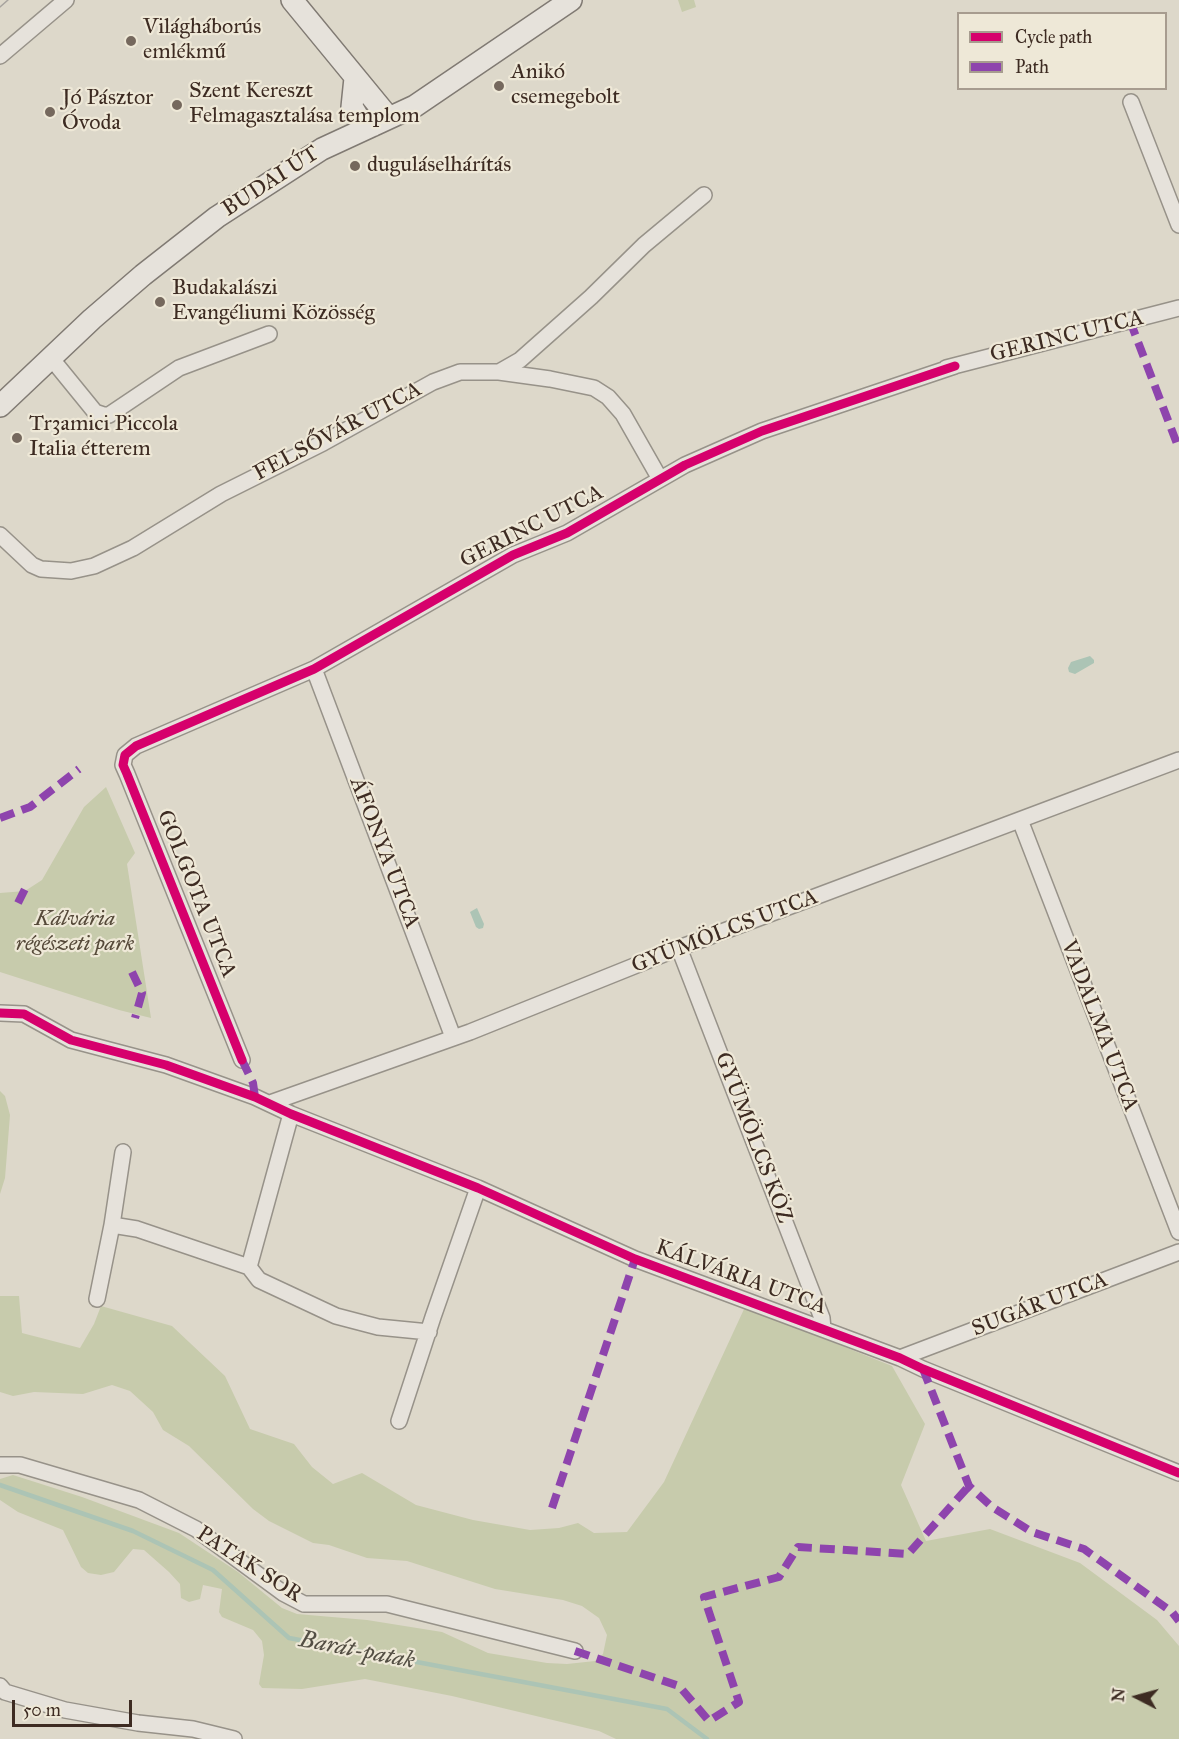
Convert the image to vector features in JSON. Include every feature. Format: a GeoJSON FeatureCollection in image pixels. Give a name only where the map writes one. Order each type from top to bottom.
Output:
{"type":"FeatureCollection","features":[{"type":"Feature","properties":{"kind":"main road"},"geometry":{"type":"LineString","coordinates":[[292,0],[355,78],[381,122]]}},
{"type":"Feature","properties":{"kind":"main road","name":"BUDAI ÚT"},"geometry":{"type":"LineString","coordinates":[[0,406],[92,319],[143,275],[218,217],[322,149],[415,106],[571,0]]}},
{"type":"Feature","properties":{"kind":"main road"},"geometry":{"type":"LineString","coordinates":[[322,149],[352,107],[355,78]]}},
{"type":"Feature","properties":{"kind":"main road"},"geometry":{"type":"LineString","coordinates":[[352,107],[358,117],[381,122]]}},
{"type":"Feature","properties":{"kind":"street"},"geometry":{"type":"LineString","coordinates":[[0,56],[66,0]]}},
{"type":"Feature","properties":{"kind":"street"},"geometry":{"type":"LineString","coordinates":[[1131,102],[1179,225]]}},
{"type":"Feature","properties":{"kind":"street"},"geometry":{"type":"LineString","coordinates":[[499,372],[520,360],[591,297],[644,245],[704,195]]}},
{"type":"Feature","properties":{"kind":"street","name":"GERINC UTCA"},"geometry":{"type":"LineString","coordinates":[[955,366],[846,398],[896,381],[1179,308]]}},
{"type":"Feature","properties":{"kind":"street"},"geometry":{"type":"LineString","coordinates":[[51,358],[95,412],[109,415],[179,368],[269,334]]}},
{"type":"Feature","properties":{"kind":"street","name":"GERINC UTCA"},"geometry":{"type":"LineString","coordinates":[[136,746],[314,669],[513,555],[567,533],[686,465],[762,430],[955,366]]}},
{"type":"Feature","properties":{"kind":"street","name":"FELSŐVÁR UTCA"},"geometry":{"type":"LineString","coordinates":[[0,535],[24,558],[40,568],[60,572],[82,570],[108,561],[221,494],[323,443],[447,376],[460,372],[499,372],[576,383],[594,388],[608,397],[623,414],[660,480]]}},
{"type":"Feature","properties":{"kind":"street","name":"ÁFONYA UTCA"},"geometry":{"type":"LineString","coordinates":[[314,669],[453,1037]]}},
{"type":"Feature","properties":{"kind":"street","name":"GOLGOTA UTCA"},"geometry":{"type":"LineString","coordinates":[[136,746],[125,755],[123,765],[242,1060]]}},
{"type":"Feature","properties":{"kind":"street","name":"GYÜMÖLCS UTCA"},"geometry":{"type":"LineString","coordinates":[[270,1103],[470,1032],[679,948],[1179,760]]}},
{"type":"Feature","properties":{"kind":"street","name":"VADALMA UTCA"},"geometry":{"type":"LineString","coordinates":[[1020,820],[1179,1232]]}},
{"type":"Feature","properties":{"kind":"street","name":"GYÜMÖLCS KÖZ"},"geometry":{"type":"LineString","coordinates":[[679,948],[822,1318],[823,1329]]}},
{"type":"Feature","properties":{"kind":"street"},"geometry":{"type":"LineString","coordinates":[[0,1013],[24,1014],[71,1040],[166,1065],[270,1103]]}},
{"type":"Feature","properties":{"kind":"street","name":"KÁLVÁRIA UTCA"},"geometry":{"type":"LineString","coordinates":[[270,1103],[291,1114],[478,1188],[635,1259],[900,1358],[1179,1473]]}},
{"type":"Feature","properties":{"kind":"street"},"geometry":{"type":"LineString","coordinates":[[249,1268],[291,1114]]}},
{"type":"Feature","properties":{"kind":"street"},"geometry":{"type":"LineString","coordinates":[[97,1299],[112,1225],[123,1152]]}},
{"type":"Feature","properties":{"kind":"street"},"geometry":{"type":"LineString","coordinates":[[399,1421],[478,1188]]}},
{"type":"Feature","properties":{"kind":"street"},"geometry":{"type":"LineString","coordinates":[[112,1225],[137,1229],[249,1268],[259,1281],[336,1316],[378,1327],[429,1332]]}},
{"type":"Feature","properties":{"kind":"street","name":"SUGÁR UTCA"},"geometry":{"type":"LineString","coordinates":[[900,1358],[1179,1252]]}},
{"type":"Feature","properties":{"kind":"street","name":"PATAK SOR"},"geometry":{"type":"LineString","coordinates":[[0,1465],[20,1465],[139,1500],[196,1529],[283,1593],[304,1604],[387,1604],[575,1651]]}},
{"type":"Feature","properties":{"kind":"street"},"geometry":{"type":"LineString","coordinates":[[0,1686],[5,1692],[65,1710],[194,1730],[234,1739]]}},
{"type":"Feature","properties":{"kind":"green space"},"geometry":{"type":"Polygon","coordinates":[[[678,0],[694,0],[696,7],[682,12],[678,0]]]}},
{"type":"Feature","properties":{"kind":"green space","name":"Kálvária régészeti park"},"geometry":{"type":"Polygon","coordinates":[[[106,787],[135,853],[127,864],[151,1018],[0,972],[0,893],[25,891],[42,880],[84,807],[106,787]]]}},
{"type":"Feature","properties":{"kind":"green space"},"geometry":{"type":"Polygon","coordinates":[[[0,1091],[5,1096],[10,1115],[5,1178],[0,1194],[0,1091]]]}},
{"type":"Feature","properties":{"kind":"green space"},"geometry":{"type":"Polygon","coordinates":[[[0,1296],[19,1296],[22,1333],[80,1348],[101,1306],[172,1326],[225,1376],[250,1429],[294,1444],[312,1467],[333,1484],[362,1473],[416,1505],[473,1520],[530,1530],[559,1528],[578,1523],[594,1533],[627,1532],[664,1482],[745,1307],[892,1366],[925,1424],[901,1485],[926,1541],[990,1529],[1080,1563],[1157,1620],[1179,1646],[1179,1739],[616,1739],[599,1731],[452,1696],[365,1679],[302,1689],[262,1688],[259,1684],[264,1655],[262,1641],[253,1630],[222,1617],[219,1612],[222,1589],[203,1585],[200,1599],[189,1602],[181,1598],[180,1584],[144,1550],[133,1549],[114,1572],[101,1575],[88,1573],[81,1567],[63,1530],[18,1512],[0,1500],[0,1479],[13,1475],[82,1497],[179,1533],[238,1572],[282,1608],[297,1614],[367,1620],[442,1632],[488,1653],[547,1663],[567,1664],[595,1661],[603,1654],[607,1635],[599,1618],[582,1606],[563,1600],[495,1589],[407,1561],[367,1558],[329,1545],[313,1543],[269,1521],[253,1509],[189,1446],[163,1430],[153,1412],[130,1391],[112,1385],[83,1394],[34,1392],[13,1396],[0,1392],[0,1296]]]}},
{"type":"Feature","properties":{"kind":"shaded area"},"geometry":{"type":"Polygon","coordinates":[[[1090,656],[1094,663],[1075,674],[1069,672],[1071,662],[1090,656]]]}},
{"type":"Feature","properties":{"kind":"shaded area"},"geometry":{"type":"Polygon","coordinates":[[[477,908],[484,924],[483,928],[479,929],[470,912],[477,908]]]}},
{"type":"Feature","properties":{"kind":"waterway","name":"Barát-patak"},"geometry":{"type":"LineString","coordinates":[[0,1485],[133,1531],[213,1570],[289,1638],[667,1709],[707,1739]]}},
{"type":"Feature","properties":{"kind":"tram line"},"geometry":{"type":"LineString","coordinates":[[0,7],[8,0]]}},
{"type":"Feature","properties":{"kind":"marked path"},"geometry":{"type":"LineString","coordinates":[[1130,321],[1179,449]]}},
{"type":"Feature","properties":{"kind":"marked path"},"geometry":{"type":"LineString","coordinates":[[0,818],[30,807],[79,769]]}},
{"type":"Feature","properties":{"kind":"marked path"},"geometry":{"type":"LineString","coordinates":[[18,903],[27,885]]}},
{"type":"Feature","properties":{"kind":"marked path"},"geometry":{"type":"LineString","coordinates":[[132,972],[142,993],[135,1018]]}},
{"type":"Feature","properties":{"kind":"marked path"},"geometry":{"type":"LineString","coordinates":[[242,1060],[253,1083],[255,1097]]}},
{"type":"Feature","properties":{"kind":"marked path"},"geometry":{"type":"LineString","coordinates":[[552,1508],[635,1259]]}},
{"type":"Feature","properties":{"kind":"marked path"},"geometry":{"type":"LineString","coordinates":[[923,1369],[969,1486],[992,1507],[1032,1532],[1084,1549],[1172,1612],[1179,1621]]}},
{"type":"Feature","properties":{"kind":"marked path"},"geometry":{"type":"LineString","coordinates":[[575,1651],[679,1686],[709,1721],[739,1702],[704,1597],[779,1577],[798,1547],[908,1554],[969,1486]]}},
{"type":"Feature","properties":{"kind":"cycle path"},"geometry":{"type":"LineString","coordinates":[[242,1060],[123,765],[125,755],[136,746],[314,669],[513,555],[567,533],[685,465],[762,431],[955,366]]}},
{"type":"Feature","properties":{"kind":"cycle path"},"geometry":{"type":"LineString","coordinates":[[0,1013],[24,1014],[71,1040],[166,1065],[255,1097],[291,1114],[478,1188],[635,1259],[900,1358],[1179,1473]]}},
{"type":"Feature","properties":{"kind":"place","name":"Világháborús emlékmű"},"geometry":{"type":"Point","coordinates":[131,41]}},
{"type":"Feature","properties":{"kind":"place","name":"Anikó csemegebolt"},"geometry":{"type":"Point","coordinates":[499,86]}},
{"type":"Feature","properties":{"kind":"place","name":"Szent Kereszt Felmagasztalása templom"},"geometry":{"type":"Point","coordinates":[177,105]}},
{"type":"Feature","properties":{"kind":"place","name":"Jó Pásztor Óvoda"},"geometry":{"type":"Point","coordinates":[50,112]}},
{"type":"Feature","properties":{"kind":"place","name":"duguláselhárítás"},"geometry":{"type":"Point","coordinates":[355,166]}},
{"type":"Feature","properties":{"kind":"place","name":"Budakalászi Evangéliumi Közösség"},"geometry":{"type":"Point","coordinates":[160,302]}},
{"type":"Feature","properties":{"kind":"place","name":"Tr3amici Piccola Italia étterem"},"geometry":{"type":"Point","coordinates":[17,438]}}]}
